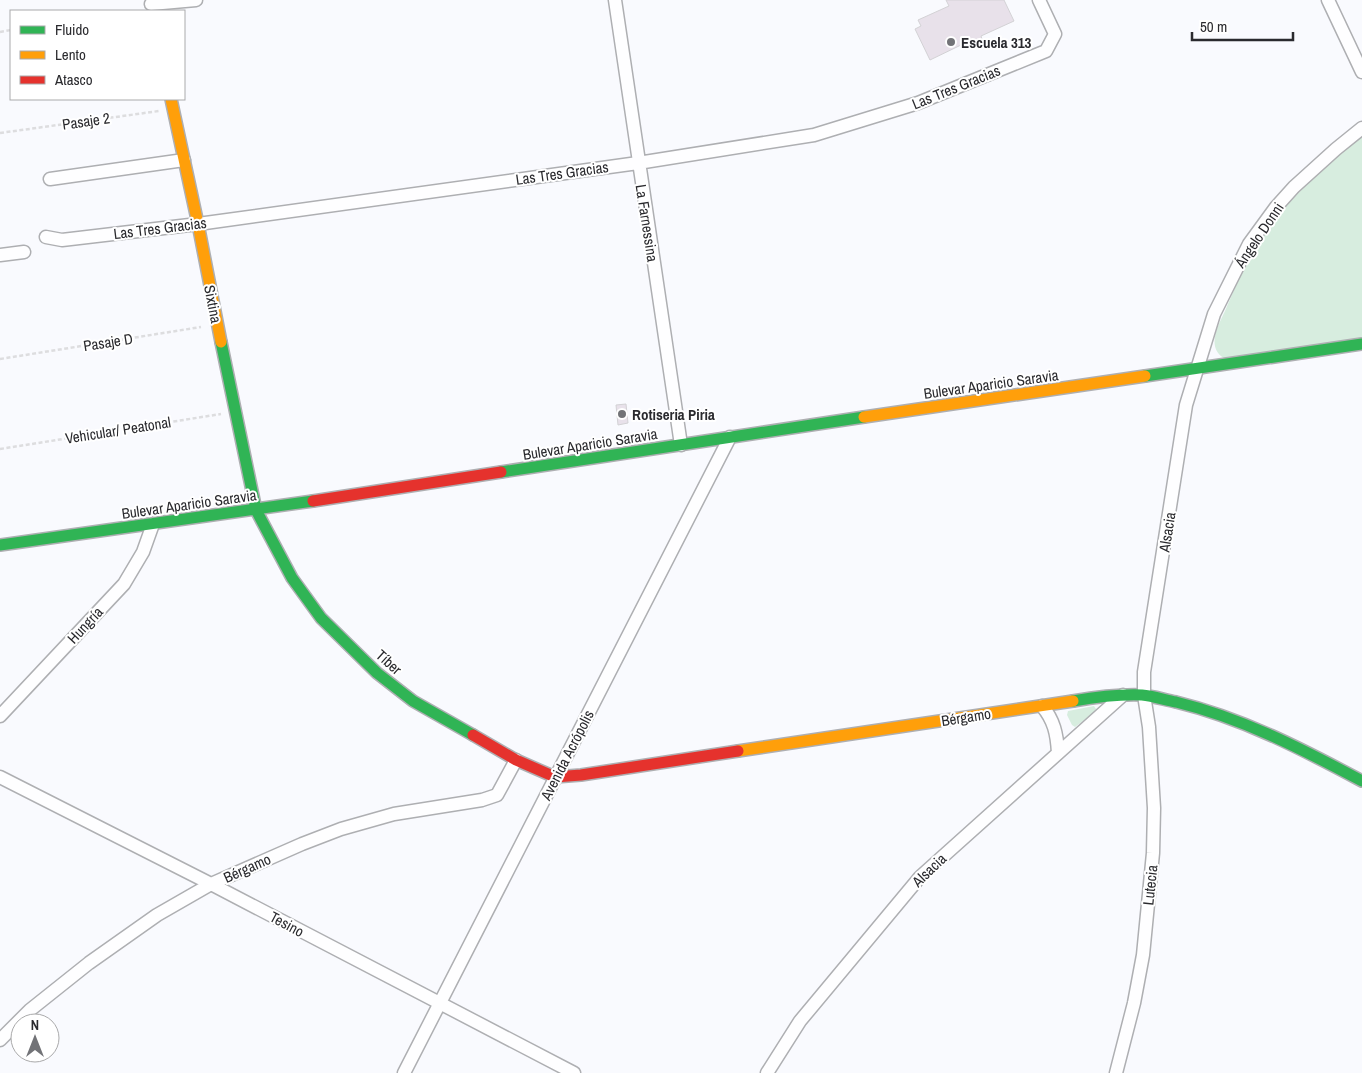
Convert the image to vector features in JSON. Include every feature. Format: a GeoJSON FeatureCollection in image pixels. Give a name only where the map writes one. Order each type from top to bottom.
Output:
{"type":"FeatureCollection","features":[{"type":"Feature","properties":{"kind":"street"},"geometry":{"type":"LineString","coordinates":[[152,5],[196,0]]}},
{"type":"Feature","properties":{"kind":"street","name":"La Farnessina"},"geometry":{"type":"LineString","coordinates":[[615,0],[682,446]]}},
{"type":"Feature","properties":{"kind":"street","name":"Las Tres Gracias"},"geometry":{"type":"LineString","coordinates":[[46,237],[62,240],[198,224],[638,163],[814,135],[918,103],[1046,50],[1055,34],[1039,0]]}},
{"type":"Feature","properties":{"kind":"street"},"geometry":{"type":"LineString","coordinates":[[1328,0],[1362,72]]}},
{"type":"Feature","properties":{"kind":"street","name":"Sixtina"},"geometry":{"type":"LineString","coordinates":[[172,104],[256,510]]}},
{"type":"Feature","properties":{"kind":"street","name":"Ángelo Donni"},"geometry":{"type":"LineString","coordinates":[[1196,369],[1214,314],[1250,244],[1276,207],[1294,187],[1362,128]]}},
{"type":"Feature","properties":{"kind":"street"},"geometry":{"type":"LineString","coordinates":[[50,180],[184,160]]}},
{"type":"Feature","properties":{"kind":"street"},"geometry":{"type":"LineString","coordinates":[[0,255],[24,252]]}},
{"type":"Feature","properties":{"kind":"street","name":"Bulevar Aparicio Saravia"},"geometry":{"type":"LineString","coordinates":[[1,542],[256,510],[682,446],[730,437],[1362,344]]}},
{"type":"Feature","properties":{"kind":"street","name":"Alsacia"},"geometry":{"type":"LineString","coordinates":[[1144,695],[1144,672],[1185,415],[1196,369]]}},
{"type":"Feature","properties":{"kind":"street","name":"Avenida Acrópolis"},"geometry":{"type":"LineString","coordinates":[[404,1073],[730,437]]}},
{"type":"Feature","properties":{"kind":"street","name":"Tíber"},"geometry":{"type":"LineString","coordinates":[[256,510],[292,578],[311,605],[321,618],[377,673],[412,702],[516,760],[555,777]]}},
{"type":"Feature","properties":{"kind":"street","name":"Hungría"},"geometry":{"type":"LineString","coordinates":[[0,716],[124,584],[143,552],[153,524]]}},
{"type":"Feature","properties":{"kind":"street","name":"Alsacia"},"geometry":{"type":"LineString","coordinates":[[767,1073],[800,1021],[920,877],[1122,695]]}},
{"type":"Feature","properties":{"kind":"street","name":"Bérgamo"},"geometry":{"type":"LineString","coordinates":[[555,777],[581,775],[1042,706],[1122,695],[1144,695],[1192,706],[1252,726],[1303,749],[1362,781]]}},
{"type":"Feature","properties":{"kind":"street","name":"Lutecia"},"geometry":{"type":"LineString","coordinates":[[1116,1073],[1134,1003],[1143,955],[1153,853],[1154,808],[1150,726],[1144,695]]}},
{"type":"Feature","properties":{"kind":"street"},"geometry":{"type":"LineString","coordinates":[[1042,706],[1050,716],[1057,734],[1058,753]]}},
{"type":"Feature","properties":{"kind":"street","name":"Bérgamo"},"geometry":{"type":"LineString","coordinates":[[0,1040],[30,1010],[89,963],[157,915],[211,884],[341,829],[394,814],[482,800],[497,795],[516,760]]}},
{"type":"Feature","properties":{"kind":"street","name":"Tesino"},"geometry":{"type":"LineString","coordinates":[[0,777],[211,884],[574,1073]]}},
{"type":"Feature","properties":{"kind":"path","name":"Pasaje 2"},"geometry":{"type":"LineString","coordinates":[[0,133],[172,104]]}},
{"type":"Feature","properties":{"kind":"path","name":"Pasaje D"},"geometry":{"type":"LineString","coordinates":[[0,359],[217,324]]}},
{"type":"Feature","properties":{"kind":"path","name":"Vehicular/ Peatonal"},"geometry":{"type":"LineString","coordinates":[[0,450],[236,411]]}},
{"type":"Feature","properties":{"kind":"green space"},"geometry":{"type":"Polygon","coordinates":[[[1362,136],[1362,339],[1224,358],[1216,348],[1215,336],[1242,272],[1257,245],[1273,222],[1296,195],[1362,136]]]}},
{"type":"Feature","properties":{"kind":"green space"},"geometry":{"type":"Polygon","coordinates":[[[1094,706],[1095,712],[1075,727],[1072,725],[1067,715],[1068,711],[1094,706]]]}},
{"type":"Feature","properties":{"kind":"building"},"geometry":{"type":"Polygon","coordinates":[[[946,0],[1004,0],[1014,21],[981,36],[982,39],[962,48],[961,45],[930,60],[915,29],[921,26],[918,20],[949,6],[946,0]]]}},
{"type":"Feature","properties":{"kind":"building","name":"Rotiseria Piria"},"geometry":{"type":"Polygon","coordinates":[[[626,404],[628,423],[618,425],[616,405],[626,404]]]}},
{"type":"Feature","properties":{"kind":"traffic: fast"},"geometry":{"type":"LineString","coordinates":[[221,342],[256,510],[292,578],[321,618],[377,673],[413,701],[473,735]]}},
{"type":"Feature","properties":{"kind":"traffic: fast"},"geometry":{"type":"LineString","coordinates":[[1145,376],[1362,344]]}},
{"type":"Feature","properties":{"kind":"traffic: fast"},"geometry":{"type":"LineString","coordinates":[[501,472],[864,417]]}},
{"type":"Feature","properties":{"kind":"traffic: fast"},"geometry":{"type":"LineString","coordinates":[[0,545],[313,501]]}},
{"type":"Feature","properties":{"kind":"traffic: fast"},"geometry":{"type":"LineString","coordinates":[[1073,701],[1108,696],[1142,695],[1176,702],[1248,726],[1317,757],[1362,781]]}},
{"type":"Feature","properties":{"kind":"traffic: slow"},"geometry":{"type":"LineString","coordinates":[[171,100],[221,342]]}},
{"type":"Feature","properties":{"kind":"traffic: slow"},"geometry":{"type":"LineString","coordinates":[[864,417],[1145,376]]}},
{"type":"Feature","properties":{"kind":"traffic: slow"},"geometry":{"type":"LineString","coordinates":[[738,751],[1073,701]]}},
{"type":"Feature","properties":{"kind":"traffic: jam"},"geometry":{"type":"LineString","coordinates":[[313,501],[501,472]]}},
{"type":"Feature","properties":{"kind":"traffic: jam"},"geometry":{"type":"LineString","coordinates":[[473,735],[516,760],[555,777],[581,775],[738,751]]}},
{"type":"Feature","properties":{"kind":"place","name":"Escuela 313"},"geometry":{"type":"Point","coordinates":[951,42]}},
{"type":"Feature","properties":{"kind":"place","name":"Rotiseria Piria"},"geometry":{"type":"Point","coordinates":[622,414]}}]}
